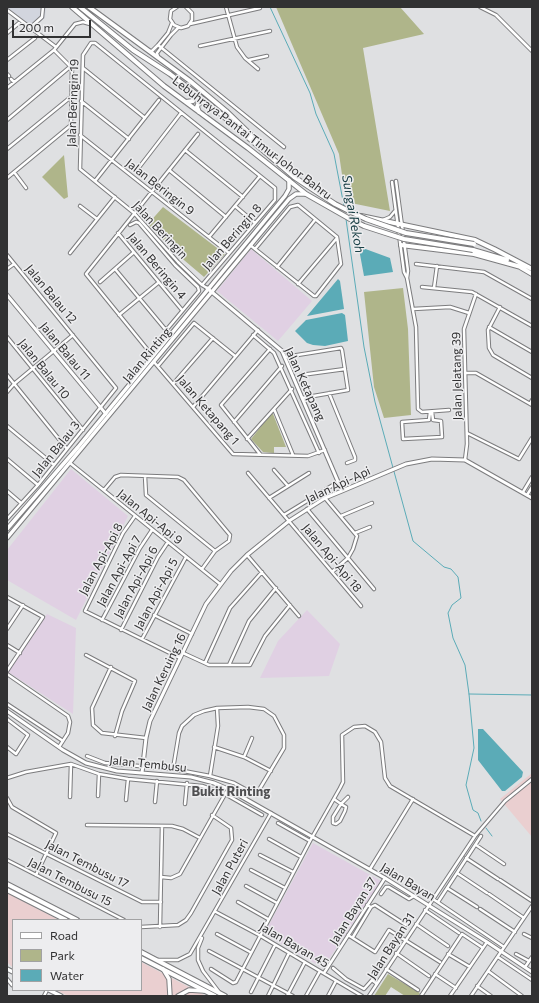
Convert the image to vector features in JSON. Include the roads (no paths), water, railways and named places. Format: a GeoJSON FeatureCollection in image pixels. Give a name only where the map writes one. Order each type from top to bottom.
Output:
{"type":"FeatureCollection","features":[{"type":"Feature","properties":{"kind":"highway","name":"Lebuhraya Pantai Timur Johor Bahru"},"geometry":{"type":"LineString","coordinates":[[72,7],[128,56],[199,113],[289,179],[306,194],[339,214],[364,226],[404,239],[472,250],[502,258],[532,274]]}},
{"type":"Feature","properties":{"kind":"highway","name":"Lebuhraya Pantai Timur Johor Bahru"},"geometry":{"type":"LineString","coordinates":[[80,7],[133,50],[170,74],[208,103],[310,188],[339,206],[357,215],[406,233],[474,244],[496,250],[532,269]]}},
{"type":"Feature","properties":{"kind":"highway"},"geometry":{"type":"LineString","coordinates":[[89,7],[226,111],[288,171]]}},
{"type":"Feature","properties":{"kind":"highway"},"geometry":{"type":"LineString","coordinates":[[184,101],[190,102],[195,99],[190,89]]}},
{"type":"Feature","properties":{"kind":"highway"},"geometry":{"type":"LineString","coordinates":[[199,113],[197,107],[199,102],[208,103]]}},
{"type":"Feature","properties":{"kind":"highway"},"geometry":{"type":"LineString","coordinates":[[357,215],[475,240],[496,250]]}},
{"type":"Feature","properties":{"kind":"highway"},"geometry":{"type":"LineString","coordinates":[[402,245],[474,254],[521,267]]}},
{"type":"Feature","properties":{"kind":"highway"},"geometry":{"type":"LineString","coordinates":[[7,884],[76,919]]}},
{"type":"Feature","properties":{"kind":"highway"},"geometry":{"type":"LineString","coordinates":[[7,890],[64,919]]}},
{"type":"Feature","properties":{"kind":"highway"},"geometry":{"type":"LineString","coordinates":[[142,953],[224,995]]}},
{"type":"Feature","properties":{"kind":"highway"},"geometry":{"type":"LineString","coordinates":[[142,958],[215,996]]}},
{"type":"Feature","properties":{"kind":"main road","name":"Jalan Rinting"},"geometry":{"type":"LineString","coordinates":[[7,538],[8,531],[207,288],[285,196],[289,189],[289,179]]}},
{"type":"Feature","properties":{"kind":"main road","name":"Jalan Rinting"},"geometry":{"type":"LineString","coordinates":[[8,531],[70,463],[109,417],[289,199],[296,194],[306,194]]}},
{"type":"Feature","properties":{"kind":"main road"},"geometry":{"type":"LineString","coordinates":[[162,968],[169,980],[170,996]]}},
{"type":"Feature","properties":{"kind":"main road"},"geometry":{"type":"LineString","coordinates":[[178,996],[189,990],[207,992]]}},
{"type":"Feature","properties":{"kind":"main road"},"geometry":{"type":"LineString","coordinates":[[50,991],[61,996]]}},
{"type":"Feature","properties":{"kind":"street"},"geometry":{"type":"LineString","coordinates":[[31,27],[42,17],[42,7]]}},
{"type":"Feature","properties":{"kind":"street"},"geometry":{"type":"LineString","coordinates":[[146,50],[152,51],[168,33],[172,23],[170,14],[177,7]]}},
{"type":"Feature","properties":{"kind":"street"},"geometry":{"type":"LineString","coordinates":[[186,7],[191,12],[192,17],[190,24]]}},
{"type":"Feature","properties":{"kind":"street"},"geometry":{"type":"LineString","coordinates":[[226,7],[234,38],[240,51],[258,69]]}},
{"type":"Feature","properties":{"kind":"street"},"geometry":{"type":"LineString","coordinates":[[480,7],[496,15],[532,51]]}},
{"type":"Feature","properties":{"kind":"street"},"geometry":{"type":"LineString","coordinates":[[172,23],[179,28],[185,28],[190,24],[200,21],[260,8]]}},
{"type":"Feature","properties":{"kind":"street"},"geometry":{"type":"LineString","coordinates":[[7,10],[56,47]]}},
{"type":"Feature","properties":{"kind":"street"},"geometry":{"type":"LineString","coordinates":[[192,17],[200,21]]}},
{"type":"Feature","properties":{"kind":"street"},"geometry":{"type":"LineString","coordinates":[[7,88],[54,50],[76,23],[87,22],[128,56]]}},
{"type":"Feature","properties":{"kind":"street"},"geometry":{"type":"LineString","coordinates":[[7,33],[19,23]]}},
{"type":"Feature","properties":{"kind":"street"},"geometry":{"type":"LineString","coordinates":[[158,59],[157,53],[179,28]]}},
{"type":"Feature","properties":{"kind":"street"},"geometry":{"type":"LineString","coordinates":[[200,46],[270,30]]}},
{"type":"Feature","properties":{"kind":"street"},"geometry":{"type":"LineString","coordinates":[[7,60],[35,38]]}},
{"type":"Feature","properties":{"kind":"street","name":"Jalan Beringin 19"},"geometry":{"type":"LineString","coordinates":[[80,169],[81,101],[84,51],[93,42],[181,114]]}},
{"type":"Feature","properties":{"kind":"street"},"geometry":{"type":"LineString","coordinates":[[158,45],[284,147]]}},
{"type":"Feature","properties":{"kind":"street"},"geometry":{"type":"LineString","coordinates":[[7,178],[71,125],[73,70],[71,66],[54,50]]}},
{"type":"Feature","properties":{"kind":"street"},"geometry":{"type":"LineString","coordinates":[[248,60],[267,56]]}},
{"type":"Feature","properties":{"kind":"street"},"geometry":{"type":"LineString","coordinates":[[7,120],[71,66]]}},
{"type":"Feature","properties":{"kind":"street"},"geometry":{"type":"LineString","coordinates":[[83,68],[145,118]]}},
{"type":"Feature","properties":{"kind":"street"},"geometry":{"type":"LineString","coordinates":[[9,76],[14,82]]}},
{"type":"Feature","properties":{"kind":"street"},"geometry":{"type":"LineString","coordinates":[[7,149],[73,95]]}},
{"type":"Feature","properties":{"kind":"street"},"geometry":{"type":"LineString","coordinates":[[95,181],[159,100]]}},
{"type":"Feature","properties":{"kind":"street"},"geometry":{"type":"LineString","coordinates":[[81,101],[129,139]]}},
{"type":"Feature","properties":{"kind":"street"},"geometry":{"type":"LineString","coordinates":[[137,170],[181,114],[260,176],[209,237]]}},
{"type":"Feature","properties":{"kind":"street"},"geometry":{"type":"LineString","coordinates":[[152,355],[86,275],[198,134]]}},
{"type":"Feature","properties":{"kind":"street","name":"Jalan Beringin 9"},"geometry":{"type":"LineString","coordinates":[[80,135],[229,253]]}},
{"type":"Feature","properties":{"kind":"street"},"geometry":{"type":"LineString","coordinates":[[185,150],[242,197]]}},
{"type":"Feature","properties":{"kind":"street","name":"Jalan Beringin"},"geometry":{"type":"LineString","coordinates":[[80,169],[134,213],[178,262],[207,288]]}},
{"type":"Feature","properties":{"kind":"street"},"geometry":{"type":"LineString","coordinates":[[169,170],[226,217]]}},
{"type":"Feature","properties":{"kind":"street"},"geometry":{"type":"LineString","coordinates":[[14,172],[26,188]]}},
{"type":"Feature","properties":{"kind":"street","name":"Jalan Beringin 8"},"geometry":{"type":"LineString","coordinates":[[202,285],[274,200],[274,188],[260,176]]}},
{"type":"Feature","properties":{"kind":"street"},"geometry":{"type":"LineString","coordinates":[[396,181],[402,245],[408,271],[407,278],[416,327],[418,408],[420,412],[449,410]]}},
{"type":"Feature","properties":{"kind":"street"},"geometry":{"type":"LineString","coordinates":[[392,182],[395,209],[399,223]]}},
{"type":"Feature","properties":{"kind":"street"},"geometry":{"type":"LineString","coordinates":[[70,253],[115,197]]}},
{"type":"Feature","properties":{"kind":"street"},"geometry":{"type":"LineString","coordinates":[[246,242],[315,296],[340,266],[337,237],[298,205],[290,207],[255,249]]}},
{"type":"Feature","properties":{"kind":"street"},"geometry":{"type":"LineString","coordinates":[[80,206],[97,219]]}},
{"type":"Feature","properties":{"kind":"street"},"geometry":{"type":"LineString","coordinates":[[235,206],[255,223]]}},
{"type":"Feature","properties":{"kind":"street"},"geometry":{"type":"LineString","coordinates":[[383,220],[393,215],[395,209]]}},
{"type":"Feature","properties":{"kind":"street"},"geometry":{"type":"LineString","coordinates":[[277,267],[315,220]]}},
{"type":"Feature","properties":{"kind":"street"},"geometry":{"type":"LineString","coordinates":[[115,268],[139,299],[167,329],[199,291],[199,288],[175,265],[139,223],[135,222],[130,225]]}},
{"type":"Feature","properties":{"kind":"street","name":"Jalan Beringin 4"},"geometry":{"type":"LineString","coordinates":[[118,233],[182,310]]}},
{"type":"Feature","properties":{"kind":"street"},"geometry":{"type":"LineString","coordinates":[[298,284],[337,237]]}},
{"type":"Feature","properties":{"kind":"street"},"geometry":{"type":"LineString","coordinates":[[100,282],[133,252]]}},
{"type":"Feature","properties":{"kind":"street","name":"Jalan Balau 12"},"geometry":{"type":"LineString","coordinates":[[7,255],[72,335],[54,352],[14,384],[7,392]]}},
{"type":"Feature","properties":{"kind":"street"},"geometry":{"type":"LineString","coordinates":[[7,269],[14,264]]}},
{"type":"Feature","properties":{"kind":"street"},"geometry":{"type":"LineString","coordinates":[[416,264],[484,272],[532,299]]}},
{"type":"Feature","properties":{"kind":"street"},"geometry":{"type":"LineString","coordinates":[[434,288],[437,266]]}},
{"type":"Feature","properties":{"kind":"street"},"geometry":{"type":"LineString","coordinates":[[119,315],[158,283]]}},
{"type":"Feature","properties":{"kind":"street"},"geometry":{"type":"LineString","coordinates":[[422,287],[476,294],[500,306],[532,326]]}},
{"type":"Feature","properties":{"kind":"street","name":"Jalan Ketapang"},"geometry":{"type":"LineString","coordinates":[[207,288],[279,348],[326,450],[342,490]]}},
{"type":"Feature","properties":{"kind":"street","name":"Jalan Jelatang 39"},"geometry":{"type":"LineString","coordinates":[[465,460],[467,433],[464,329],[476,294]]}},
{"type":"Feature","properties":{"kind":"street","name":"Jalan Balau 11"},"geometry":{"type":"LineString","coordinates":[[7,295],[109,417]]}},
{"type":"Feature","properties":{"kind":"street"},"geometry":{"type":"LineString","coordinates":[[500,306],[489,327],[488,344],[493,355],[532,378]]}},
{"type":"Feature","properties":{"kind":"street"},"geometry":{"type":"LineString","coordinates":[[413,309],[450,307],[469,313]]}},
{"type":"Feature","properties":{"kind":"street"},"geometry":{"type":"LineString","coordinates":[[158,366],[194,323],[235,356]]}},
{"type":"Feature","properties":{"kind":"street"},"geometry":{"type":"LineString","coordinates":[[489,327],[532,352]]}},
{"type":"Feature","properties":{"kind":"street"},"geometry":{"type":"LineString","coordinates":[[193,407],[258,330]]}},
{"type":"Feature","properties":{"kind":"street","name":"Jalan Balau 3"},"geometry":{"type":"LineString","coordinates":[[7,519],[38,485],[116,388],[72,335]]}},
{"type":"Feature","properties":{"kind":"street"},"geometry":{"type":"LineString","coordinates":[[253,335],[270,349],[282,366],[319,453]]}},
{"type":"Feature","properties":{"kind":"street","name":"Jalan Balau 10"},"geometry":{"type":"LineString","coordinates":[[7,337],[83,430]]}},
{"type":"Feature","properties":{"kind":"street"},"geometry":{"type":"LineString","coordinates":[[173,384],[214,338]]}},
{"type":"Feature","properties":{"kind":"street"},"geometry":{"type":"LineString","coordinates":[[260,454],[221,405],[270,349]]}},
{"type":"Feature","properties":{"kind":"street"},"geometry":{"type":"LineString","coordinates":[[284,357],[341,349],[348,390],[302,398]]}},
{"type":"Feature","properties":{"kind":"street","name":"Jalan Ketapang 1"},"geometry":{"type":"LineString","coordinates":[[154,362],[230,452],[308,456],[326,450]]}},
{"type":"Feature","properties":{"kind":"street"},"geometry":{"type":"LineString","coordinates":[[234,422],[282,366]]}},
{"type":"Feature","properties":{"kind":"street"},"geometry":{"type":"LineString","coordinates":[[301,375],[345,369]]}},
{"type":"Feature","properties":{"kind":"street"},"geometry":{"type":"LineString","coordinates":[[465,373],[476,373],[531,404],[532,400]]}},
{"type":"Feature","properties":{"kind":"street"},"geometry":{"type":"LineString","coordinates":[[7,375],[67,449]]}},
{"type":"Feature","properties":{"kind":"street"},"geometry":{"type":"LineString","coordinates":[[247,439],[292,389]]}},
{"type":"Feature","properties":{"kind":"street"},"geometry":{"type":"LineString","coordinates":[[329,393],[355,457],[355,460],[347,463]]}},
{"type":"Feature","properties":{"kind":"street"},"geometry":{"type":"LineString","coordinates":[[274,409],[293,455]]}},
{"type":"Feature","properties":{"kind":"street"},"geometry":{"type":"LineString","coordinates":[[431,412],[433,420],[441,421],[442,437],[402,439],[403,421],[429,420],[431,412]]}},
{"type":"Feature","properties":{"kind":"street"},"geometry":{"type":"LineString","coordinates":[[7,426],[54,465]]}},
{"type":"Feature","properties":{"kind":"street"},"geometry":{"type":"LineString","coordinates":[[467,433],[519,459],[532,438]]}},
{"type":"Feature","properties":{"kind":"street"},"geometry":{"type":"LineString","coordinates":[[7,459],[38,485]]}},
{"type":"Feature","properties":{"kind":"street","name":"Jalan Api-Api"},"geometry":{"type":"LineString","coordinates":[[220,584],[247,555],[289,521],[326,498],[406,464],[432,459],[465,460]]}},
{"type":"Feature","properties":{"kind":"street"},"geometry":{"type":"LineString","coordinates":[[465,460],[532,498]]}},
{"type":"Feature","properties":{"kind":"street","name":"Jalan Api-Api 9"},"geometry":{"type":"LineString","coordinates":[[70,463],[220,584]]}},
{"type":"Feature","properties":{"kind":"street"},"geometry":{"type":"LineString","coordinates":[[274,470],[288,486]]}},
{"type":"Feature","properties":{"kind":"street","name":"Jalan Api-Api 18"},"geometry":{"type":"LineString","coordinates":[[248,473],[361,606]]}},
{"type":"Feature","properties":{"kind":"street"},"geometry":{"type":"LineString","coordinates":[[269,498],[309,473]]}},
{"type":"Feature","properties":{"kind":"street"},"geometry":{"type":"LineString","coordinates":[[104,490],[118,476],[178,477],[184,480],[230,534],[229,541],[215,551],[202,569]]}},
{"type":"Feature","properties":{"kind":"street"},"geometry":{"type":"LineString","coordinates":[[145,476],[146,495],[215,551]]}},
{"type":"Feature","properties":{"kind":"street"},"geometry":{"type":"LineString","coordinates":[[523,492],[532,477]]}},
{"type":"Feature","properties":{"kind":"street"},"geometry":{"type":"LineString","coordinates":[[284,515],[339,482]]}},
{"type":"Feature","properties":{"kind":"street"},"geometry":{"type":"LineString","coordinates":[[527,495],[532,487]]}},
{"type":"Feature","properties":{"kind":"street"},"geometry":{"type":"LineString","coordinates":[[7,491],[21,504]]}},
{"type":"Feature","properties":{"kind":"street"},"geometry":{"type":"LineString","coordinates":[[326,498],[355,533],[357,540],[348,558],[332,572]]}},
{"type":"Feature","properties":{"kind":"street"},"geometry":{"type":"LineString","coordinates":[[341,516],[372,503]]}},
{"type":"Feature","properties":{"kind":"street"},"geometry":{"type":"LineString","coordinates":[[307,509],[374,589]]}},
{"type":"Feature","properties":{"kind":"street","name":"Jalan Api-Api 8"},"geometry":{"type":"LineString","coordinates":[[102,620],[85,611],[123,533],[135,516]]}},
{"type":"Feature","properties":{"kind":"street"},"geometry":{"type":"LineString","coordinates":[[355,533],[370,527]]}},
{"type":"Feature","properties":{"kind":"street","name":"Jalan Api-Api 7"},"geometry":{"type":"LineString","coordinates":[[102,620],[140,548],[152,530]]}},
{"type":"Feature","properties":{"kind":"street","name":"Jalan Api-Api 6"},"geometry":{"type":"LineString","coordinates":[[121,630],[158,557],[168,542]]}},
{"type":"Feature","properties":{"kind":"street"},"geometry":{"type":"LineString","coordinates":[[247,555],[299,616]]}},
{"type":"Feature","properties":{"kind":"street","name":"Jalan Api-Api 5"},"geometry":{"type":"LineString","coordinates":[[142,640],[186,557]]}},
{"type":"Feature","properties":{"kind":"street"},"geometry":{"type":"LineString","coordinates":[[205,663],[230,608],[262,572]]}},
{"type":"Feature","properties":{"kind":"street","name":"Jalan Keruing 16"},"geometry":{"type":"LineString","coordinates":[[142,773],[146,738],[150,721],[206,604],[220,584]]}},
{"type":"Feature","properties":{"kind":"street"},"geometry":{"type":"LineString","coordinates":[[229,665],[249,621],[276,588]]}},
{"type":"Feature","properties":{"kind":"street"},"geometry":{"type":"LineString","coordinates":[[7,596],[42,616],[43,619],[7,673],[68,716],[70,722],[68,733],[59,747]]}},
{"type":"Feature","properties":{"kind":"street"},"geometry":{"type":"LineString","coordinates":[[7,629],[23,605]]}},
{"type":"Feature","properties":{"kind":"street"},"geometry":{"type":"LineString","coordinates":[[183,653],[205,663],[250,665],[265,636],[290,606]]}},
{"type":"Feature","properties":{"kind":"street"},"geometry":{"type":"LineString","coordinates":[[154,615],[192,634]]}},
{"type":"Feature","properties":{"kind":"street"},"geometry":{"type":"LineString","coordinates":[[102,620],[181,658]]}},
{"type":"Feature","properties":{"kind":"street"},"geometry":{"type":"LineString","coordinates":[[7,645],[20,653]]}},
{"type":"Feature","properties":{"kind":"street"},"geometry":{"type":"LineString","coordinates":[[86,655],[134,679],[134,683],[122,710],[115,736]]}},
{"type":"Feature","properties":{"kind":"street"},"geometry":{"type":"LineString","coordinates":[[111,667],[96,698],[92,719],[93,725],[102,733],[115,736],[146,738]]}},
{"type":"Feature","properties":{"kind":"street"},"geometry":{"type":"LineString","coordinates":[[7,704],[63,741]]}},
{"type":"Feature","properties":{"kind":"street"},"geometry":{"type":"LineString","coordinates":[[210,776],[218,722],[217,708]]}},
{"type":"Feature","properties":{"kind":"street"},"geometry":{"type":"LineString","coordinates":[[87,756],[105,763],[173,769],[210,776],[234,783],[256,795],[284,748],[285,740],[282,728],[274,716],[264,709],[217,708],[194,715],[182,726],[179,733],[173,769]]}},
{"type":"Feature","properties":{"kind":"street","name":"Jalan Tembusu"},"geometry":{"type":"LineString","coordinates":[[7,711],[80,760],[105,769],[191,777],[214,783],[271,812]]}},
{"type":"Feature","properties":{"kind":"street"},"geometry":{"type":"LineString","coordinates":[[7,719],[28,735],[16,754],[7,747]]}},
{"type":"Feature","properties":{"kind":"street"},"geometry":{"type":"LineString","coordinates":[[211,969],[234,983],[343,782],[342,735],[354,727],[365,726],[376,732],[381,742],[387,782],[475,836]]}},
{"type":"Feature","properties":{"kind":"street"},"geometry":{"type":"LineString","coordinates":[[244,757],[252,738]]}},
{"type":"Feature","properties":{"kind":"street"},"geometry":{"type":"LineString","coordinates":[[214,747],[244,757],[271,771]]}},
{"type":"Feature","properties":{"kind":"street"},"geometry":{"type":"LineString","coordinates":[[70,797],[71,764]]}},
{"type":"Feature","properties":{"kind":"street"},"geometry":{"type":"LineString","coordinates":[[7,778],[26,772],[71,764],[99,774],[128,779],[187,783],[202,786],[225,794],[262,816]]}},
{"type":"Feature","properties":{"kind":"street"},"geometry":{"type":"LineString","coordinates":[[98,796],[99,774]]}},
{"type":"Feature","properties":{"kind":"street"},"geometry":{"type":"LineString","coordinates":[[126,800],[128,779]]}},
{"type":"Feature","properties":{"kind":"street","name":"Jalan Bayan 31"},"geometry":{"type":"LineString","coordinates":[[369,996],[396,953],[475,836],[505,802],[532,779]]}},
{"type":"Feature","properties":{"kind":"street"},"geometry":{"type":"LineString","coordinates":[[155,802],[157,781]]}},
{"type":"Feature","properties":{"kind":"street"},"geometry":{"type":"LineString","coordinates":[[185,804],[187,783]]}},
{"type":"Feature","properties":{"kind":"street"},"geometry":{"type":"LineString","coordinates":[[161,877],[171,878],[180,874],[228,789]]}},
{"type":"Feature","properties":{"kind":"street"},"geometry":{"type":"LineString","coordinates":[[334,799],[341,804],[346,807],[340,821],[336,824],[332,820],[333,817],[341,804],[348,797]]}},
{"type":"Feature","properties":{"kind":"street"},"geometry":{"type":"LineString","coordinates":[[7,798],[12,807],[56,832],[56,837],[36,875]]}},
{"type":"Feature","properties":{"kind":"street"},"geometry":{"type":"LineString","coordinates":[[370,869],[413,799]]}},
{"type":"Feature","properties":{"kind":"street","name":"Jalan Bayan"},"geometry":{"type":"LineString","coordinates":[[271,812],[429,905],[532,972]]}},
{"type":"Feature","properties":{"kind":"street","name":"Jalan Puteri"},"geometry":{"type":"LineString","coordinates":[[155,960],[174,961],[185,958],[190,954],[216,912],[271,812]]}},
{"type":"Feature","properties":{"kind":"street"},"geometry":{"type":"LineString","coordinates":[[142,927],[178,925],[186,920],[232,840],[231,828],[212,815]]}},
{"type":"Feature","properties":{"kind":"street"},"geometry":{"type":"LineString","coordinates":[[278,823],[310,841]]}},
{"type":"Feature","properties":{"kind":"street"},"geometry":{"type":"LineString","coordinates":[[87,824],[162,826],[183,829],[200,838]]}},
{"type":"Feature","properties":{"kind":"street"},"geometry":{"type":"LineString","coordinates":[[160,927],[162,826]]}},
{"type":"Feature","properties":{"kind":"street","name":"Jalan Tembusu 17"},"geometry":{"type":"LineString","coordinates":[[7,834],[142,902],[160,902]]}},
{"type":"Feature","properties":{"kind":"street"},"geometry":{"type":"LineString","coordinates":[[438,902],[481,836]]}},
{"type":"Feature","properties":{"kind":"street"},"geometry":{"type":"LineString","coordinates":[[269,839],[301,857]]}},
{"type":"Feature","properties":{"kind":"street"},"geometry":{"type":"LineString","coordinates":[[476,845],[504,864]]}},
{"type":"Feature","properties":{"kind":"street"},"geometry":{"type":"LineString","coordinates":[[260,855],[293,872]]}},
{"type":"Feature","properties":{"kind":"street"},"geometry":{"type":"LineString","coordinates":[[466,858],[532,901]]}},
{"type":"Feature","properties":{"kind":"street","name":"Jalan Tembusu 15"},"geometry":{"type":"LineString","coordinates":[[7,860],[122,919]]}},
{"type":"Feature","properties":{"kind":"street"},"geometry":{"type":"LineString","coordinates":[[252,870],[285,888]]}},
{"type":"Feature","properties":{"kind":"street"},"geometry":{"type":"LineString","coordinates":[[457,873],[524,918]]}},
{"type":"Feature","properties":{"kind":"street","name":"Jalan Bayan 37"},"geometry":{"type":"LineString","coordinates":[[324,973],[384,878]]}},
{"type":"Feature","properties":{"kind":"street"},"geometry":{"type":"LineString","coordinates":[[246,886],[277,903]]}},
{"type":"Feature","properties":{"kind":"street"},"geometry":{"type":"LineString","coordinates":[[381,894],[387,887],[409,899],[414,896]]}},
{"type":"Feature","properties":{"kind":"street"},"geometry":{"type":"LineString","coordinates":[[447,888],[515,932]]}},
{"type":"Feature","properties":{"kind":"street"},"geometry":{"type":"LineString","coordinates":[[433,899],[504,947]]}},
{"type":"Feature","properties":{"kind":"street"},"geometry":{"type":"LineString","coordinates":[[238,902],[268,919]]}},
{"type":"Feature","properties":{"kind":"street"},"geometry":{"type":"LineString","coordinates":[[367,905],[371,907],[375,905],[406,925]]}},
{"type":"Feature","properties":{"kind":"street"},"geometry":{"type":"LineString","coordinates":[[471,996],[532,906]]}},
{"type":"Feature","properties":{"kind":"street"},"geometry":{"type":"LineString","coordinates":[[353,936],[371,907]]}},
{"type":"Feature","properties":{"kind":"street"},"geometry":{"type":"LineString","coordinates":[[425,910],[459,933]]}},
{"type":"Feature","properties":{"kind":"street","name":"Jalan Bayan 45"},"geometry":{"type":"LineString","coordinates":[[216,912],[259,935],[362,996]]}},
{"type":"Feature","properties":{"kind":"street"},"geometry":{"type":"LineString","coordinates":[[416,924],[448,946]]}},
{"type":"Feature","properties":{"kind":"street","name":"Jalan Puteri"},"geometry":{"type":"LineString","coordinates":[[205,930],[198,948],[198,960],[202,971],[211,984],[224,995]]}},
{"type":"Feature","properties":{"kind":"street"},"geometry":{"type":"LineString","coordinates":[[348,935],[375,952],[389,930],[440,962]]}},
{"type":"Feature","properties":{"kind":"street"},"geometry":{"type":"LineString","coordinates":[[217,934],[250,952]]}},
{"type":"Feature","properties":{"kind":"street"},"geometry":{"type":"LineString","coordinates":[[422,996],[462,934],[483,948]]}},
{"type":"Feature","properties":{"kind":"street"},"geometry":{"type":"LineString","coordinates":[[524,934],[532,938]]}},
{"type":"Feature","properties":{"kind":"street"},"geometry":{"type":"LineString","coordinates":[[450,996],[487,942]]}},
{"type":"Feature","properties":{"kind":"street"},"geometry":{"type":"LineString","coordinates":[[251,992],[275,945]]}},
{"type":"Feature","properties":{"kind":"street"},"geometry":{"type":"LineString","coordinates":[[209,951],[273,985],[288,995],[293,996]]}},
{"type":"Feature","properties":{"kind":"street"},"geometry":{"type":"LineString","coordinates":[[268,996],[290,953]]}},
{"type":"Feature","properties":{"kind":"street"},"geometry":{"type":"LineString","coordinates":[[396,953],[429,976]]}},
{"type":"Feature","properties":{"kind":"street"},"geometry":{"type":"LineString","coordinates":[[448,954],[470,967]]}},
{"type":"Feature","properties":{"kind":"street"},"geometry":{"type":"LineString","coordinates":[[516,954],[529,961]]}},
{"type":"Feature","properties":{"kind":"street"},"geometry":{"type":"LineString","coordinates":[[498,957],[532,980]]}},
{"type":"Feature","properties":{"kind":"street"},"geometry":{"type":"LineString","coordinates":[[525,967],[532,957]]}},
{"type":"Feature","properties":{"kind":"street"},"geometry":{"type":"LineString","coordinates":[[288,995],[305,962]]}},
{"type":"Feature","properties":{"kind":"street"},"geometry":{"type":"LineString","coordinates":[[333,968],[346,979],[364,989],[372,980],[377,984]]}},
{"type":"Feature","properties":{"kind":"street"},"geometry":{"type":"LineString","coordinates":[[386,969],[418,990]]}},
{"type":"Feature","properties":{"kind":"street"},"geometry":{"type":"LineString","coordinates":[[306,996],[320,971]]}},
{"type":"Feature","properties":{"kind":"street"},"geometry":{"type":"LineString","coordinates":[[488,971],[522,996]]}},
{"type":"Feature","properties":{"kind":"street"},"geometry":{"type":"LineString","coordinates":[[435,974],[456,988]]}},
{"type":"Feature","properties":{"kind":"street"},"geometry":{"type":"LineString","coordinates":[[7,979],[12,985]]}},
{"type":"Feature","properties":{"kind":"street"},"geometry":{"type":"LineString","coordinates":[[343,985],[346,979]]}},
{"type":"Feature","properties":{"kind":"street"},"geometry":{"type":"LineString","coordinates":[[328,996],[336,981]]}},
{"type":"Feature","properties":{"kind":"street"},"geometry":{"type":"LineString","coordinates":[[477,986],[491,996]]}},
{"type":"Feature","properties":{"kind":"water"},"geometry":{"type":"Polygon","coordinates":[[[360,247],[390,258],[393,272],[364,276],[359,249],[360,247]]]}},
{"type":"Feature","properties":{"kind":"water"},"geometry":{"type":"Polygon","coordinates":[[[338,279],[340,281],[344,309],[307,316],[338,279]]]}},
{"type":"Feature","properties":{"kind":"water"},"geometry":{"type":"Polygon","coordinates":[[[342,313],[345,315],[348,341],[325,346],[313,345],[307,343],[295,331],[306,320],[342,313]]]}},
{"type":"Feature","properties":{"kind":"water"},"geometry":{"type":"Polygon","coordinates":[[[478,729],[483,729],[523,772],[522,777],[505,791],[502,791],[478,760],[478,729]]]}},
{"type":"Feature","properties":{"kind":"waterway","name":"Sungai Rekoh"},"geometry":{"type":"LineString","coordinates":[[270,7],[310,93],[316,114],[334,154],[344,206]]}},
{"type":"Feature","properties":{"kind":"waterway"},"geometry":{"type":"LineString","coordinates":[[346,219],[364,347],[375,402],[413,541],[444,567],[451,569],[458,577],[461,598],[452,605],[448,613],[453,638],[465,665],[469,694],[474,748],[466,785],[473,810],[478,813],[481,821]]}},
{"type":"Feature","properties":{"kind":"waterway"},"geometry":{"type":"LineString","coordinates":[[469,694],[532,695]]}},
{"type":"Feature","properties":{"kind":"waterway"},"geometry":{"type":"LineString","coordinates":[[486,828],[492,836]]}},
{"type":"Feature","properties":{"kind":"district","name":"Bukit Rinting"},"geometry":{"type":"Point","coordinates":[231,792]}}]}
